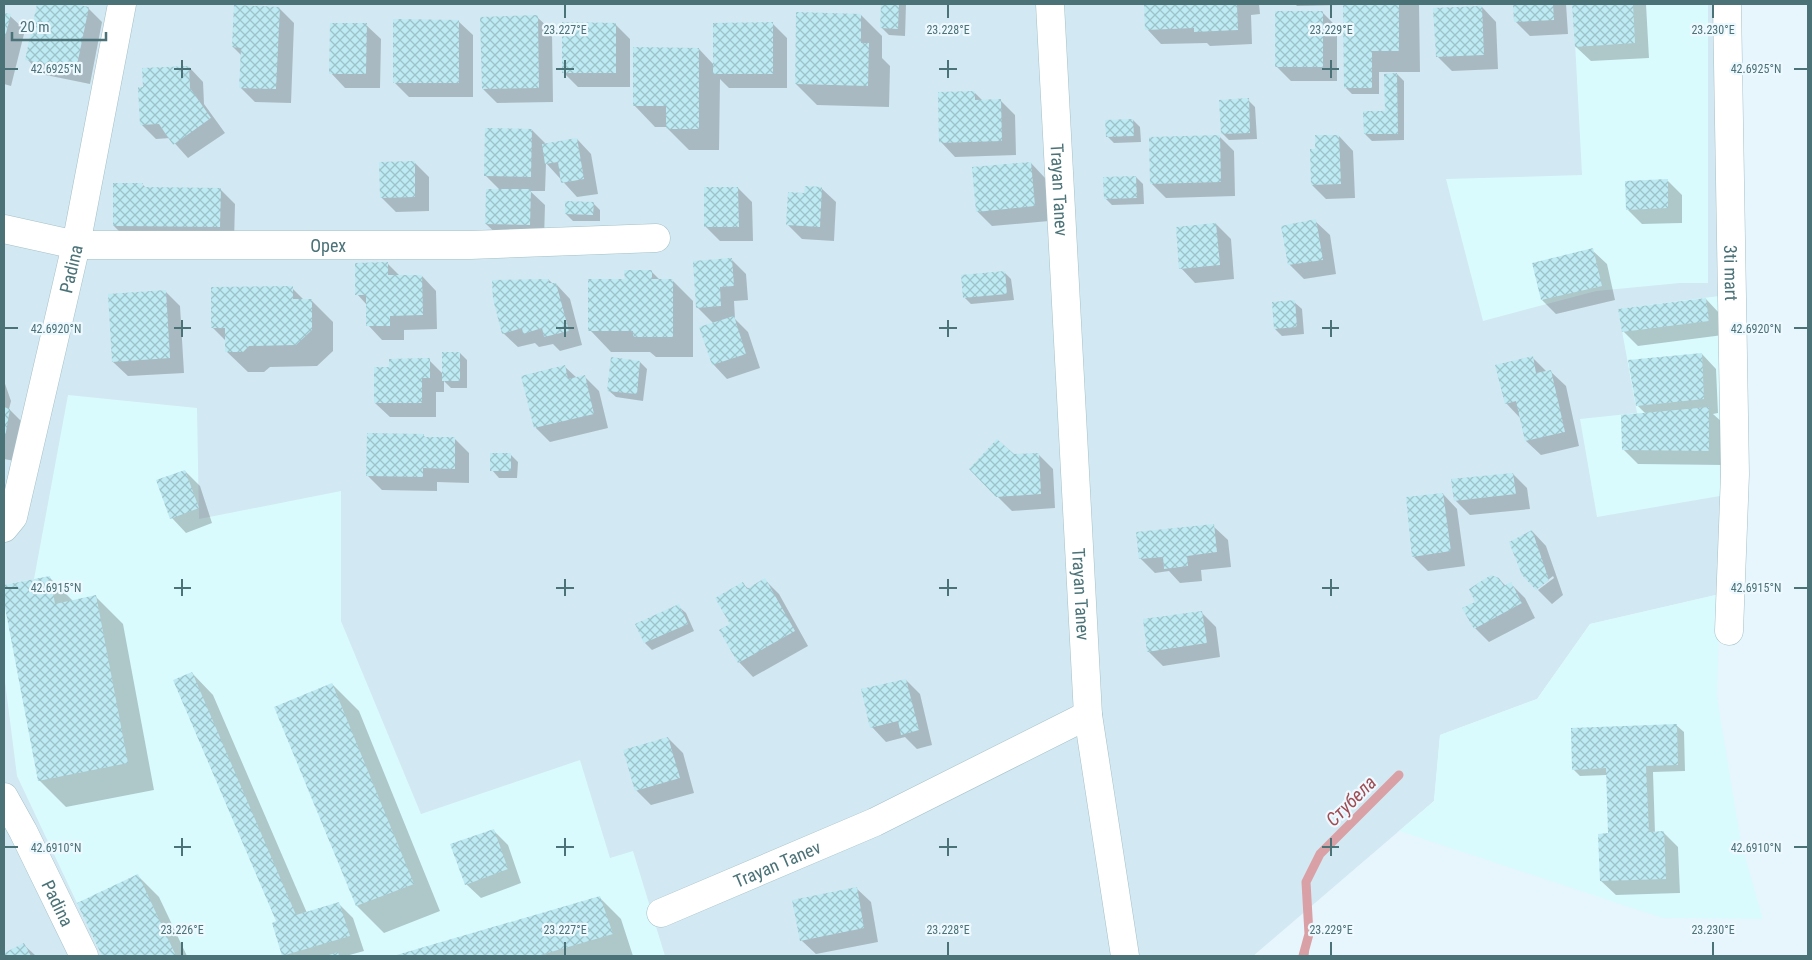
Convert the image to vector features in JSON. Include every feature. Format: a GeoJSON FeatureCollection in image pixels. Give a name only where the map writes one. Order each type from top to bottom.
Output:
{"type":"FeatureCollection","features":[{"type":"Feature","properties":{"kind":"street","name":"Padina"},"geometry":{"type":"LineString","coordinates":[[4,528],[13,517],[76,245],[122,4]]}},
{"type":"Feature","properties":{"kind":"street","name":"Trayan Tanev"},"geometry":{"type":"LineString","coordinates":[[661,913],[876,822],[1088,715],[1050,4]]}},
{"type":"Feature","properties":{"kind":"street","name":"3ti mart"},"geometry":{"type":"LineString","coordinates":[[1727,4],[1735,474],[1729,631]]}},
{"type":"Feature","properties":{"kind":"street","name":"Орех"},"geometry":{"type":"LineString","coordinates":[[4,229],[76,245],[470,245],[656,238]]}},
{"type":"Feature","properties":{"kind":"street"},"geometry":{"type":"LineString","coordinates":[[1088,715],[1125,956]]}},
{"type":"Feature","properties":{"kind":"street","name":"Padina"},"geometry":{"type":"LineString","coordinates":[[4,797],[23,831],[84,956]]}},
{"type":"Feature","properties":{"kind":"shaded area"},"geometry":{"type":"Polygon","coordinates":[[[4,4],[1732,4],[1720,594],[1590,624],[1537,699],[1440,735],[1434,801],[1253,956],[4,956],[4,4]]]}},
{"type":"Feature","properties":{"kind":"shaded area"},"geometry":{"type":"Polygon","coordinates":[[[1573,4],[1708,4],[1708,283],[1680,283],[1596,291],[1483,321],[1446,179],[1582,175],[1573,4]]]}},
{"type":"Feature","properties":{"kind":"shaded area"},"geometry":{"type":"Polygon","coordinates":[[[1719,296],[1720,496],[1597,517],[1580,419],[1637,413],[1618,309],[1719,296]]]}},
{"type":"Feature","properties":{"kind":"shaded area"},"geometry":{"type":"Polygon","coordinates":[[[68,395],[197,408],[199,519],[341,491],[341,621],[421,814],[580,760],[610,858],[633,851],[665,956],[102,956],[17,776],[4,674],[4,585],[34,579],[68,395]]]}},
{"type":"Feature","properties":{"kind":"shaded area"},"geometry":{"type":"Polygon","coordinates":[[[1720,594],[1717,697],[1741,842],[1763,919],[1662,918],[1399,831],[1434,801],[1440,735],[1537,699],[1590,624],[1720,594]]]}},
{"type":"Feature","properties":{"kind":"shaded area"},"geometry":{"type":"Polygon","coordinates":[[[1309,934],[1308,956],[1299,956],[1309,934]]]}},
{"type":"Feature","properties":{"kind":"building"},"geometry":{"type":"Polygon","coordinates":[[[37,4],[74,4],[89,7],[76,70],[25,60],[37,4]]]}},
{"type":"Feature","properties":{"kind":"building"},"geometry":{"type":"Polygon","coordinates":[[[881,4],[899,4],[898,29],[880,28],[881,4]]]}},
{"type":"Feature","properties":{"kind":"building"},"geometry":{"type":"Polygon","coordinates":[[[1144,4],[1237,4],[1238,30],[1194,32],[1194,28],[1145,30],[1144,4]]]}},
{"type":"Feature","properties":{"kind":"building"},"geometry":{"type":"Polygon","coordinates":[[[1343,4],[1399,4],[1399,51],[1372,51],[1372,88],[1344,88],[1343,4]]]}},
{"type":"Feature","properties":{"kind":"building"},"geometry":{"type":"Polygon","coordinates":[[[1513,4],[1553,4],[1554,20],[1514,22],[1513,4]]]}},
{"type":"Feature","properties":{"kind":"building"},"geometry":{"type":"Polygon","coordinates":[[[1572,4],[1633,4],[1635,43],[1575,47],[1572,4]]]}},
{"type":"Feature","properties":{"kind":"building"},"geometry":{"type":"Polygon","coordinates":[[[234,5],[280,7],[276,89],[239,88],[241,48],[232,47],[234,5]]]}},
{"type":"Feature","properties":{"kind":"building"},"geometry":{"type":"Polygon","coordinates":[[[1482,6],[1484,55],[1436,57],[1433,8],[1482,6]]]}},
{"type":"Feature","properties":{"kind":"building"},"geometry":{"type":"Polygon","coordinates":[[[1275,11],[1323,11],[1323,67],[1275,67],[1275,11]]]}},
{"type":"Feature","properties":{"kind":"building"},"geometry":{"type":"Polygon","coordinates":[[[796,12],[861,14],[861,43],[869,43],[868,86],[795,84],[796,12]]]}},
{"type":"Feature","properties":{"kind":"building"},"geometry":{"type":"Polygon","coordinates":[[[4,13],[11,14],[4,41],[4,13]]]}},
{"type":"Feature","properties":{"kind":"building"},"geometry":{"type":"Polygon","coordinates":[[[538,15],[539,88],[482,89],[480,17],[538,15]]]}},
{"type":"Feature","properties":{"kind":"building"},"geometry":{"type":"Polygon","coordinates":[[[393,19],[459,20],[459,83],[393,83],[393,19]]]}},
{"type":"Feature","properties":{"kind":"building"},"geometry":{"type":"Polygon","coordinates":[[[562,22],[616,23],[616,73],[562,73],[562,22]]]}},
{"type":"Feature","properties":{"kind":"building"},"geometry":{"type":"Polygon","coordinates":[[[773,22],[773,74],[713,74],[713,23],[773,22]]]}},
{"type":"Feature","properties":{"kind":"building"},"geometry":{"type":"Polygon","coordinates":[[[330,23],[367,23],[366,74],[329,74],[330,23]]]}},
{"type":"Feature","properties":{"kind":"building"},"geometry":{"type":"Polygon","coordinates":[[[633,47],[699,48],[699,129],[666,129],[666,106],[633,106],[633,47]]]}},
{"type":"Feature","properties":{"kind":"building"},"geometry":{"type":"Polygon","coordinates":[[[189,66],[190,88],[211,118],[173,145],[159,124],[140,125],[138,87],[143,87],[142,68],[189,66]]]}},
{"type":"Feature","properties":{"kind":"building"},"geometry":{"type":"Polygon","coordinates":[[[1397,73],[1398,134],[1364,134],[1363,111],[1385,111],[1384,74],[1397,73]]]}},
{"type":"Feature","properties":{"kind":"building"},"geometry":{"type":"Polygon","coordinates":[[[975,91],[975,100],[1001,99],[1002,141],[939,143],[938,92],[975,91]]]}},
{"type":"Feature","properties":{"kind":"building"},"geometry":{"type":"Polygon","coordinates":[[[1249,98],[1250,133],[1221,134],[1219,100],[1249,98]]]}},
{"type":"Feature","properties":{"kind":"building"},"geometry":{"type":"Polygon","coordinates":[[[1133,119],[1134,136],[1106,137],[1105,120],[1133,119]]]}},
{"type":"Feature","properties":{"kind":"building"},"geometry":{"type":"Polygon","coordinates":[[[485,128],[532,129],[531,177],[484,176],[485,128]]]}},
{"type":"Feature","properties":{"kind":"building"},"geometry":{"type":"Polygon","coordinates":[[[1220,135],[1221,182],[1150,184],[1149,137],[1220,135]]]}},
{"type":"Feature","properties":{"kind":"building"},"geometry":{"type":"Polygon","coordinates":[[[1315,135],[1339,135],[1341,184],[1311,185],[1310,149],[1315,149],[1315,135]]]}},
{"type":"Feature","properties":{"kind":"building"},"geometry":{"type":"Polygon","coordinates":[[[577,138],[584,179],[561,183],[558,162],[545,164],[542,144],[577,138]]]}},
{"type":"Feature","properties":{"kind":"building"},"geometry":{"type":"Polygon","coordinates":[[[415,161],[415,197],[380,198],[379,162],[415,161]]]}},
{"type":"Feature","properties":{"kind":"building"},"geometry":{"type":"Polygon","coordinates":[[[1031,162],[1035,206],[976,212],[972,167],[1031,162]]]}},
{"type":"Feature","properties":{"kind":"building"},"geometry":{"type":"Polygon","coordinates":[[[1136,176],[1137,198],[1104,199],[1103,177],[1136,176]]]}},
{"type":"Feature","properties":{"kind":"building"},"geometry":{"type":"Polygon","coordinates":[[[1668,179],[1668,208],[1626,210],[1625,181],[1668,179]]]}},
{"type":"Feature","properties":{"kind":"building"},"geometry":{"type":"Polygon","coordinates":[[[113,183],[143,183],[143,187],[221,188],[220,227],[113,226],[113,183]]]}},
{"type":"Feature","properties":{"kind":"building"},"geometry":{"type":"Polygon","coordinates":[[[805,186],[822,187],[820,227],[786,225],[788,192],[804,193],[805,186]]]}},
{"type":"Feature","properties":{"kind":"building"},"geometry":{"type":"Polygon","coordinates":[[[704,187],[738,187],[739,227],[704,227],[704,187]]]}},
{"type":"Feature","properties":{"kind":"building"},"geometry":{"type":"Polygon","coordinates":[[[486,189],[531,189],[530,225],[485,224],[486,189]]]}},
{"type":"Feature","properties":{"kind":"building"},"geometry":{"type":"Polygon","coordinates":[[[565,201],[594,202],[593,215],[565,214],[565,201]]]}},
{"type":"Feature","properties":{"kind":"building"},"geometry":{"type":"Polygon","coordinates":[[[1316,219],[1323,260],[1288,265],[1281,226],[1316,219]]]}},
{"type":"Feature","properties":{"kind":"building"},"geometry":{"type":"Polygon","coordinates":[[[1216,223],[1220,265],[1179,269],[1176,227],[1216,223]]]}},
{"type":"Feature","properties":{"kind":"building"},"geometry":{"type":"Polygon","coordinates":[[[1593,248],[1602,286],[1541,300],[1532,263],[1593,248]]]}},
{"type":"Feature","properties":{"kind":"building"},"geometry":{"type":"Polygon","coordinates":[[[732,258],[734,286],[720,287],[721,306],[696,308],[693,261],[732,258]]]}},
{"type":"Feature","properties":{"kind":"building"},"geometry":{"type":"Polygon","coordinates":[[[388,262],[388,275],[422,275],[423,315],[390,316],[390,326],[366,326],[366,295],[355,295],[355,263],[388,262]]]}},
{"type":"Feature","properties":{"kind":"building"},"geometry":{"type":"Polygon","coordinates":[[[624,270],[652,270],[652,279],[673,279],[673,337],[633,337],[633,331],[588,331],[588,279],[625,279],[624,270]]]}},
{"type":"Feature","properties":{"kind":"building"},"geometry":{"type":"Polygon","coordinates":[[[1005,271],[1007,294],[963,298],[961,275],[1005,271]]]}},
{"type":"Feature","properties":{"kind":"building"},"geometry":{"type":"Polygon","coordinates":[[[549,279],[549,283],[556,283],[569,331],[544,337],[542,328],[523,334],[522,328],[502,334],[493,299],[492,280],[549,279]]]}},
{"type":"Feature","properties":{"kind":"building"},"geometry":{"type":"Polygon","coordinates":[[[293,286],[293,299],[312,299],[312,330],[296,345],[249,346],[243,352],[225,352],[225,328],[211,328],[211,287],[293,286]]]}},
{"type":"Feature","properties":{"kind":"building"},"geometry":{"type":"Polygon","coordinates":[[[166,290],[170,358],[112,362],[108,294],[166,290]]]}},
{"type":"Feature","properties":{"kind":"building"},"geometry":{"type":"Polygon","coordinates":[[[1706,298],[1709,321],[1622,332],[1618,309],[1706,298]]]}},
{"type":"Feature","properties":{"kind":"building"},"geometry":{"type":"Polygon","coordinates":[[[1295,300],[1297,327],[1274,329],[1272,302],[1295,300]]]}},
{"type":"Feature","properties":{"kind":"building"},"geometry":{"type":"Polygon","coordinates":[[[734,316],[746,354],[712,365],[699,327],[734,316]]]}},
{"type":"Feature","properties":{"kind":"building"},"geometry":{"type":"Polygon","coordinates":[[[442,352],[460,352],[460,381],[442,381],[442,352]]]}},
{"type":"Feature","properties":{"kind":"building"},"geometry":{"type":"Polygon","coordinates":[[[1702,353],[1704,399],[1636,406],[1628,360],[1702,353]]]}},
{"type":"Feature","properties":{"kind":"building"},"geometry":{"type":"Polygon","coordinates":[[[1533,356],[1536,373],[1551,370],[1565,432],[1525,441],[1516,401],[1505,404],[1495,365],[1533,356]]]}},
{"type":"Feature","properties":{"kind":"building"},"geometry":{"type":"Polygon","coordinates":[[[611,357],[640,361],[637,394],[607,391],[611,357]]]}},
{"type":"Feature","properties":{"kind":"building"},"geometry":{"type":"Polygon","coordinates":[[[430,358],[430,378],[422,378],[422,403],[374,403],[374,367],[389,367],[389,359],[430,358]]]}},
{"type":"Feature","properties":{"kind":"building"},"geometry":{"type":"Polygon","coordinates":[[[565,365],[568,379],[585,375],[594,414],[534,428],[521,376],[565,365]]]}},
{"type":"Feature","properties":{"kind":"building"},"geometry":{"type":"Polygon","coordinates":[[[4,407],[10,409],[5,437],[4,437],[4,407]]]}},
{"type":"Feature","properties":{"kind":"building"},"geometry":{"type":"Polygon","coordinates":[[[1709,407],[1709,451],[1622,450],[1621,415],[1709,407]]]}},
{"type":"Feature","properties":{"kind":"building"},"geometry":{"type":"Polygon","coordinates":[[[367,433],[424,434],[424,437],[455,437],[455,469],[423,468],[423,477],[366,476],[367,433]]]}},
{"type":"Feature","properties":{"kind":"building"},"geometry":{"type":"Polygon","coordinates":[[[997,439],[1014,454],[1039,453],[1041,494],[996,497],[969,469],[997,439]]]}},
{"type":"Feature","properties":{"kind":"building"},"geometry":{"type":"Polygon","coordinates":[[[490,453],[511,453],[511,471],[490,471],[490,453]]]}},
{"type":"Feature","properties":{"kind":"building"},"geometry":{"type":"Polygon","coordinates":[[[185,470],[199,508],[170,519],[156,480],[185,470]]]}},
{"type":"Feature","properties":{"kind":"building"},"geometry":{"type":"Polygon","coordinates":[[[1513,473],[1516,494],[1454,501],[1451,479],[1513,473]]]}},
{"type":"Feature","properties":{"kind":"building"},"geometry":{"type":"Polygon","coordinates":[[[1443,493],[1451,551],[1412,557],[1406,497],[1443,493]]]}},
{"type":"Feature","properties":{"kind":"building"},"geometry":{"type":"Polygon","coordinates":[[[1214,524],[1217,552],[1187,556],[1188,566],[1164,569],[1163,557],[1139,559],[1136,532],[1214,524]]]}},
{"type":"Feature","properties":{"kind":"building"},"geometry":{"type":"Polygon","coordinates":[[[1532,530],[1549,580],[1536,590],[1522,575],[1509,542],[1532,530]]]}},
{"type":"Feature","properties":{"kind":"building"},"geometry":{"type":"Polygon","coordinates":[[[1491,575],[1499,578],[1504,586],[1511,582],[1522,603],[1474,629],[1462,608],[1475,602],[1469,589],[1491,575]]]}},
{"type":"Feature","properties":{"kind":"building"},"geometry":{"type":"Polygon","coordinates":[[[50,576],[55,604],[96,595],[128,763],[38,781],[4,602],[4,585],[50,576]]]}},
{"type":"Feature","properties":{"kind":"building"},"geometry":{"type":"Polygon","coordinates":[[[765,578],[795,631],[738,663],[719,630],[730,624],[715,598],[743,582],[747,589],[765,578]]]}},
{"type":"Feature","properties":{"kind":"building"},"geometry":{"type":"Polygon","coordinates":[[[679,604],[688,624],[644,643],[635,624],[679,604]]]}},
{"type":"Feature","properties":{"kind":"building"},"geometry":{"type":"Polygon","coordinates":[[[1202,611],[1207,643],[1147,652],[1143,619],[1202,611]]]}},
{"type":"Feature","properties":{"kind":"building"},"geometry":{"type":"Polygon","coordinates":[[[192,672],[296,915],[339,902],[350,936],[282,956],[272,923],[276,921],[173,680],[192,672]]]}},
{"type":"Feature","properties":{"kind":"building"},"geometry":{"type":"Polygon","coordinates":[[[906,679],[919,730],[901,735],[898,721],[870,728],[861,689],[906,679]]]}},
{"type":"Feature","properties":{"kind":"building"},"geometry":{"type":"Polygon","coordinates":[[[332,683],[414,884],[356,906],[274,707],[332,683]]]}},
{"type":"Feature","properties":{"kind":"building"},"geometry":{"type":"Polygon","coordinates":[[[1677,724],[1678,765],[1646,766],[1649,832],[1664,831],[1666,879],[1600,881],[1598,834],[1608,833],[1606,768],[1572,770],[1571,728],[1677,724]]]}},
{"type":"Feature","properties":{"kind":"building"},"geometry":{"type":"Polygon","coordinates":[[[668,737],[680,778],[635,791],[623,750],[668,737]]]}},
{"type":"Feature","properties":{"kind":"building"},"geometry":{"type":"Polygon","coordinates":[[[494,829],[508,869],[465,885],[450,844],[494,829]]]}},
{"type":"Feature","properties":{"kind":"building"},"geometry":{"type":"Polygon","coordinates":[[[138,874],[176,956],[102,956],[77,903],[138,874]]]}},
{"type":"Feature","properties":{"kind":"building"},"geometry":{"type":"Polygon","coordinates":[[[857,887],[864,928],[800,941],[792,900],[857,887]]]}},
{"type":"Feature","properties":{"kind":"building"},"geometry":{"type":"Polygon","coordinates":[[[600,896],[613,934],[537,956],[393,956],[600,896]]]}},
{"type":"Feature","properties":{"kind":"building"},"geometry":{"type":"Polygon","coordinates":[[[24,943],[31,956],[4,956],[4,953],[24,943]]]}},
{"type":"Feature","properties":{"kind":"building"},"geometry":{"type":"Polygon","coordinates":[[[338,952],[339,956],[326,956],[338,952]]]}},
{"type":"Feature","properties":{"kind":"waterway","name":"Стубела"},"geometry":{"type":"LineString","coordinates":[[1303,956],[1309,934],[1306,882],[1320,854],[1399,775]]}}]}
